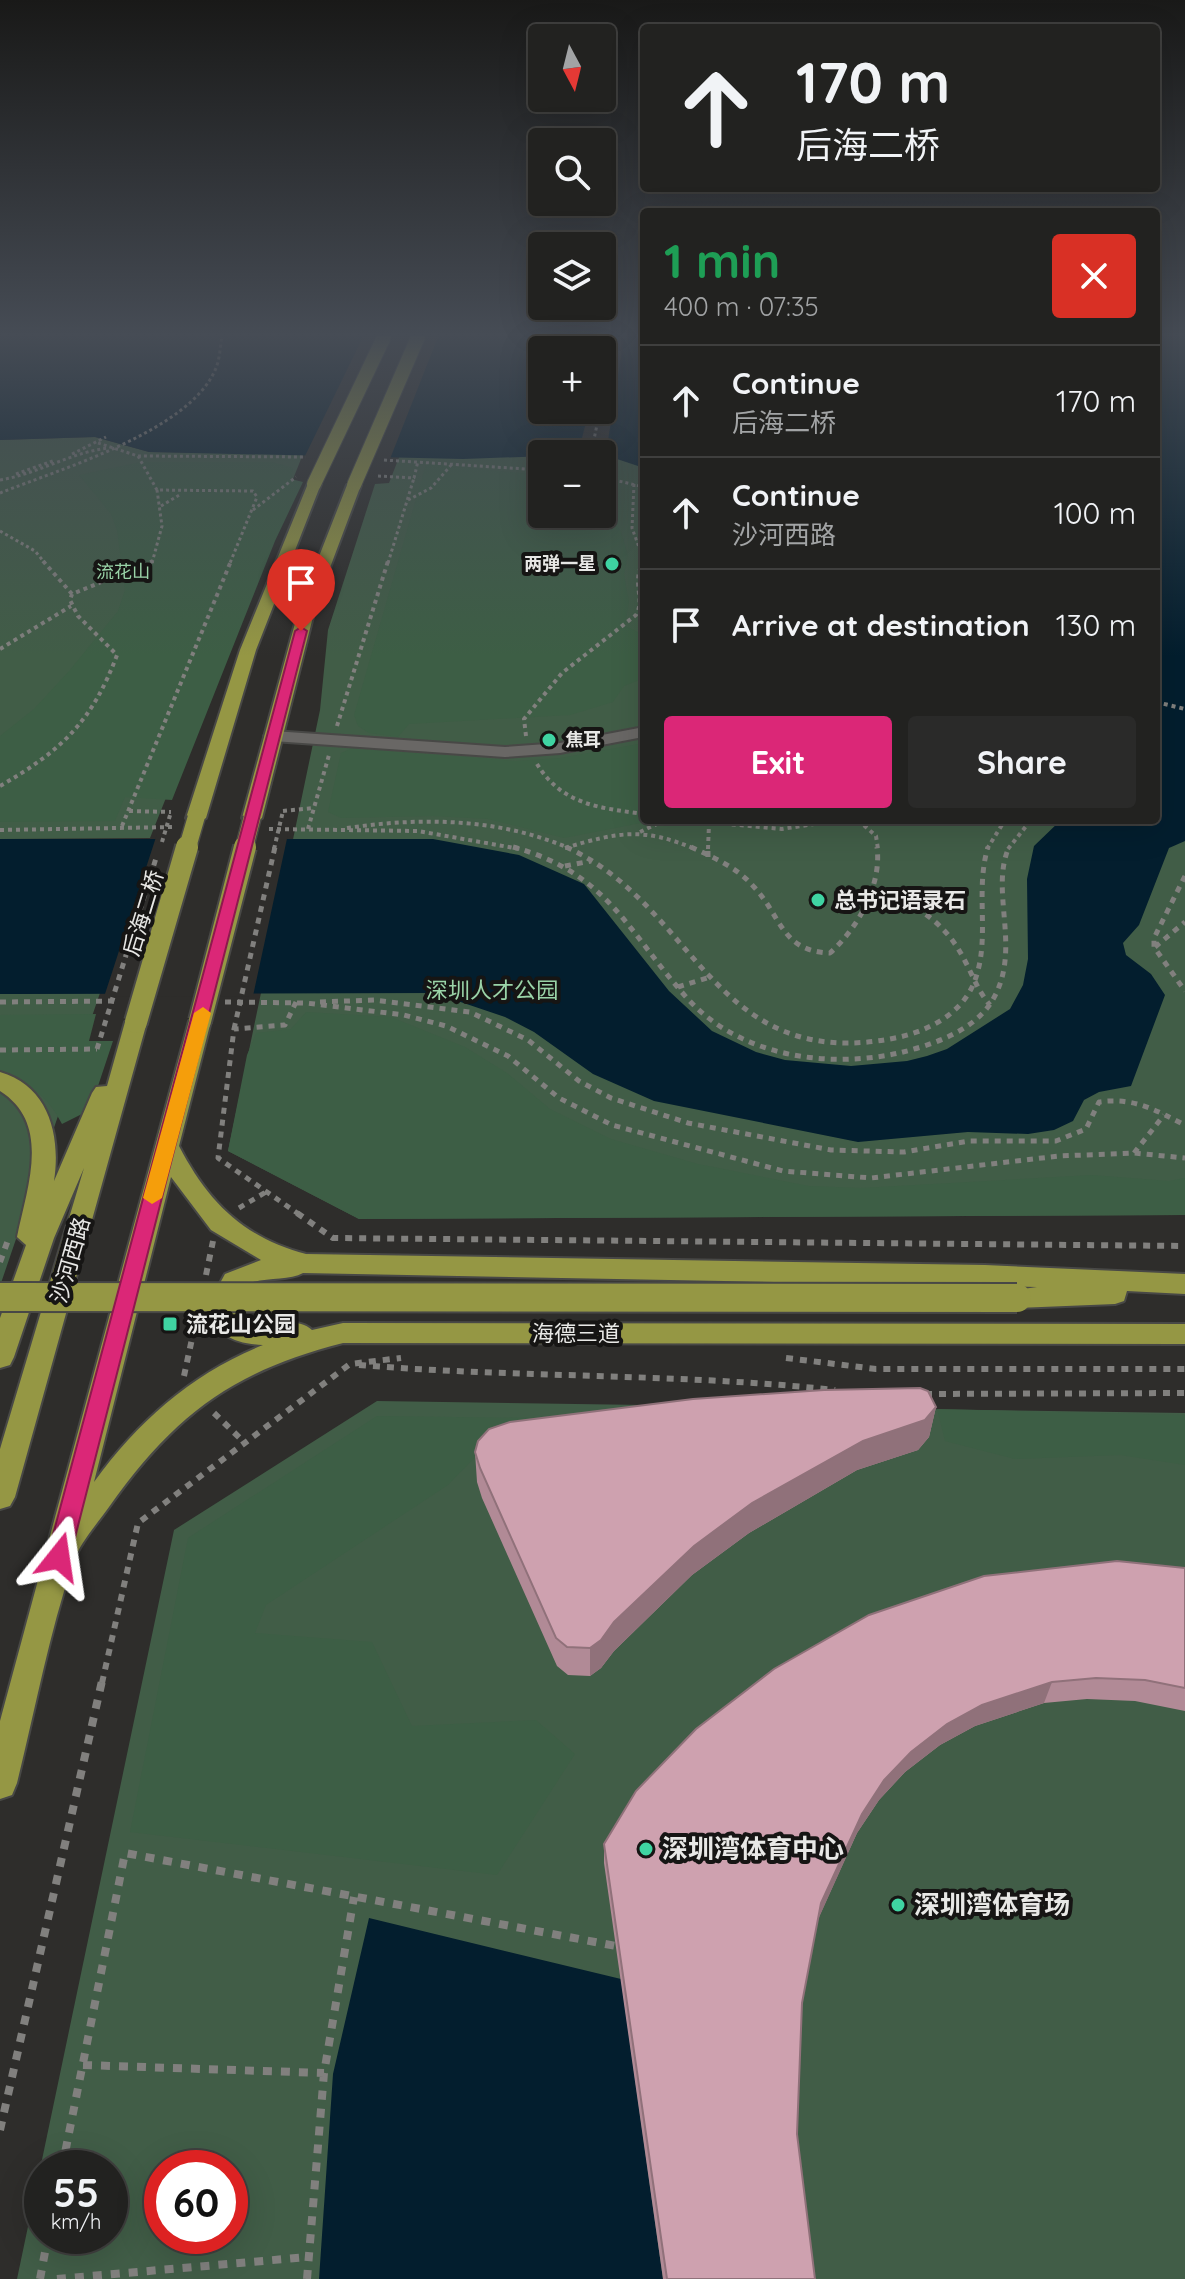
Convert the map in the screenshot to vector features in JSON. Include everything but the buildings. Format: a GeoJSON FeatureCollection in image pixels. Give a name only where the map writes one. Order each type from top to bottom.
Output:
{"type":"FeatureCollection","features":[{"type":"Feature","properties":{"kind":"main road"},"geometry":{"type":"LineString","coordinates":[[190,823],[307,479],[326,443]]}},
{"type":"Feature","properties":{"kind":"main road"},"geometry":{"type":"LineString","coordinates":[[0,1783],[166,1144],[256,823],[273,736],[308,605],[372,443]]}},
{"type":"Feature","properties":{"kind":"main road","name":"后海二桥"},"geometry":{"type":"LineString","coordinates":[[132,1012],[190,823]]}},
{"type":"Feature","properties":{"kind":"main road"},"geometry":{"type":"LineString","coordinates":[[11,1294],[52,1209],[132,1012]]}},
{"type":"Feature","properties":{"kind":"main road","name":"沙河西路"},"geometry":{"type":"LineString","coordinates":[[0,1497],[67,1273],[132,1012]]}},
{"type":"Feature","properties":{"kind":"main road"},"geometry":{"type":"LineString","coordinates":[[0,1080],[33,1106],[45,1132],[44,1157],[11,1294],[0,1357]]}},
{"type":"Feature","properties":{"kind":"main road"},"geometry":{"type":"LineString","coordinates":[[166,1144],[194,1195],[217,1222],[235,1236],[278,1258],[348,1267]]}},
{"type":"Feature","properties":{"kind":"main road"},"geometry":{"type":"LineString","coordinates":[[343,1333],[245,1333],[227,1323],[220,1308],[224,1291],[245,1274],[270,1269],[348,1267],[985,1275],[1185,1286]]}},
{"type":"Feature","properties":{"kind":"main road"},"geometry":{"type":"LineString","coordinates":[[11,1294],[1017,1298],[1110,1294],[1185,1286]]}},
{"type":"Feature","properties":{"kind":"main road"},"geometry":{"type":"LineString","coordinates":[[1110,1294],[1122,1334]]}},
{"type":"Feature","properties":{"kind":"main road","name":"海德三道"},"geometry":{"type":"LineString","coordinates":[[59,1557],[130,1454],[193,1393],[281,1347],[343,1333],[1185,1334]]}},
{"type":"Feature","properties":{"kind":"lane"},"geometry":{"type":"LineString","coordinates":[[273,736],[531,752],[640,733]]}},
{"type":"Feature","properties":{"kind":"path"},"geometry":{"type":"LineString","coordinates":[[0,480],[97,443]]}},
{"type":"Feature","properties":{"kind":"path"},"geometry":{"type":"LineString","coordinates":[[99,443],[138,456],[312,457]]}},
{"type":"Feature","properties":{"kind":"path"},"geometry":{"type":"LineString","coordinates":[[0,493],[123,443]]}},
{"type":"Feature","properties":{"kind":"path"},"geometry":{"type":"LineString","coordinates":[[9,477],[26,476],[91,450],[114,448]]}},
{"type":"Feature","properties":{"kind":"path"},"geometry":{"type":"LineString","coordinates":[[72,594],[152,564],[162,526],[161,506],[157,490],[138,456]]}},
{"type":"Feature","properties":{"kind":"path"},"geometry":{"type":"LineString","coordinates":[[373,459],[528,469]]}},
{"type":"Feature","properties":{"kind":"path"},"geometry":{"type":"LineString","coordinates":[[337,727],[418,461]]}},
{"type":"Feature","properties":{"kind":"path"},"geometry":{"type":"LineString","coordinates":[[407,501],[431,488],[453,463]]}},
{"type":"Feature","properties":{"kind":"path"},"geometry":{"type":"LineString","coordinates":[[378,476],[414,478]]}},
{"type":"Feature","properties":{"kind":"path"},"geometry":{"type":"LineString","coordinates":[[253,511],[307,479]]}},
{"type":"Feature","properties":{"kind":"path"},"geometry":{"type":"LineString","coordinates":[[616,480],[640,486]]}},
{"type":"Feature","properties":{"kind":"path"},"geometry":{"type":"LineString","coordinates":[[634,484],[632,528],[640,551]]}},
{"type":"Feature","properties":{"kind":"path"},"geometry":{"type":"LineString","coordinates":[[122,826],[257,497],[253,491],[243,488],[181,494],[157,490]]}},
{"type":"Feature","properties":{"kind":"path"},"geometry":{"type":"LineString","coordinates":[[161,506],[181,494]]}},
{"type":"Feature","properties":{"kind":"path"},"geometry":{"type":"LineString","coordinates":[[0,531],[35,551],[72,594],[71,606],[117,655],[105,689],[80,730],[28,770],[0,786]]}},
{"type":"Feature","properties":{"kind":"path"},"geometry":{"type":"LineString","coordinates":[[640,566],[634,580],[640,600]]}},
{"type":"Feature","properties":{"kind":"path"},"geometry":{"type":"LineString","coordinates":[[0,649],[71,606]]}},
{"type":"Feature","properties":{"kind":"path"},"geometry":{"type":"LineString","coordinates":[[640,609],[627,628],[579,657],[524,719],[531,752],[547,785],[566,797],[596,807],[640,813]]}},
{"type":"Feature","properties":{"kind":"path"},"geometry":{"type":"LineString","coordinates":[[1160,703],[1185,709]]}},
{"type":"Feature","properties":{"kind":"path"},"geometry":{"type":"LineString","coordinates":[[308,829],[326,767]]}},
{"type":"Feature","properties":{"kind":"path"},"geometry":{"type":"LineString","coordinates":[[314,808],[283,811],[234,1029],[218,1158],[333,1238],[1185,1246]]}},
{"type":"Feature","properties":{"kind":"path"},"geometry":{"type":"LineString","coordinates":[[0,1050],[97,1049],[171,812],[129,811]]}},
{"type":"Feature","properties":{"kind":"path"},"geometry":{"type":"LineString","coordinates":[[336,830],[389,820],[473,823],[529,834],[564,848],[615,874],[637,895],[707,978],[745,1014],[793,1035],[836,1044],[893,1040],[937,1025],[958,1007],[973,986],[983,954],[985,926],[980,878],[988,840],[1002,824]]}},
{"type":"Feature","properties":{"kind":"path"},"geometry":{"type":"LineString","coordinates":[[0,830],[190,823]]}},
{"type":"Feature","properties":{"kind":"path"},"geometry":{"type":"LineString","coordinates":[[256,823],[489,840],[564,866],[593,885],[678,987],[708,1018],[733,1034],[761,1045],[833,1059],[872,1059],[934,1045],[961,1032],[990,1005],[996,997],[1008,945],[1005,856],[1027,824]]}},
{"type":"Feature","properties":{"kind":"path"},"geometry":{"type":"LineString","coordinates":[[639,832],[656,824]]}},
{"type":"Feature","properties":{"kind":"path"},"geometry":{"type":"LineString","coordinates":[[708,857],[709,824],[818,824]]}},
{"type":"Feature","properties":{"kind":"path"},"geometry":{"type":"LineString","coordinates":[[564,848],[612,834],[639,832],[665,838],[708,857],[754,885],[792,943],[810,953],[830,953],[842,945],[871,891],[879,847],[876,836],[862,824]]}},
{"type":"Feature","properties":{"kind":"path"},"geometry":{"type":"LineString","coordinates":[[564,866],[592,861]]}},
{"type":"Feature","properties":{"kind":"path"},"geometry":{"type":"LineString","coordinates":[[1185,876],[1154,938],[1154,947],[1185,991]]}},
{"type":"Feature","properties":{"kind":"path"},"geometry":{"type":"LineString","coordinates":[[871,891],[900,898],[926,910],[955,943],[973,986],[990,1005]]}},
{"type":"Feature","properties":{"kind":"path"},"geometry":{"type":"LineString","coordinates":[[1154,947],[1185,922]]}},
{"type":"Feature","properties":{"kind":"path"},"geometry":{"type":"LineString","coordinates":[[678,987],[707,978]]}},
{"type":"Feature","properties":{"kind":"path"},"geometry":{"type":"LineString","coordinates":[[306,1003],[374,1000],[470,1012],[528,1040],[579,1081],[611,1098],[688,1123],[831,1150],[904,1152],[969,1141],[1056,1141],[1086,1129],[1099,1102],[1123,1097],[1142,1100],[1185,1125]]}},
{"type":"Feature","properties":{"kind":"path"},"geometry":{"type":"LineString","coordinates":[[0,1002],[81,1001],[132,1012]]}},
{"type":"Feature","properties":{"kind":"path"},"geometry":{"type":"LineString","coordinates":[[234,1029],[285,1025],[296,1002],[404,1015],[446,1026],[508,1056],[559,1098],[612,1125],[783,1171],[871,1178],[1059,1156],[1134,1153],[1185,1158]]}},
{"type":"Feature","properties":{"kind":"path"},"geometry":{"type":"LineString","coordinates":[[1134,1153],[1164,1115]]}},
{"type":"Feature","properties":{"kind":"path"},"geometry":{"type":"LineString","coordinates":[[0,1232],[10,1232],[0,1262]]}},
{"type":"Feature","properties":{"kind":"path"},"geometry":{"type":"LineString","coordinates":[[0,2130],[138,1523],[350,1364],[412,1356]]}},
{"type":"Feature","properties":{"kind":"path"},"geometry":{"type":"LineString","coordinates":[[780,1357],[876,1369],[1185,1369]]}},
{"type":"Feature","properties":{"kind":"path"},"geometry":{"type":"LineString","coordinates":[[350,1364],[432,1372],[767,1381],[849,1392]]}},
{"type":"Feature","properties":{"kind":"path"},"geometry":{"type":"LineString","coordinates":[[909,1394],[1185,1393]]}},
{"type":"Feature","properties":{"kind":"path"},"geometry":{"type":"LineString","coordinates":[[66,2150],[125,1853],[616,1946]]}},
{"type":"Feature","properties":{"kind":"path"},"geometry":{"type":"LineString","coordinates":[[307,2279],[324,2073],[354,1897]]}},
{"type":"Feature","properties":{"kind":"path"},"geometry":{"type":"LineString","coordinates":[[83,2065],[324,2073]]}},
{"type":"Feature","properties":{"kind":"path"},"geometry":{"type":"LineString","coordinates":[[40,2279],[45,2254]]}},
{"type":"Feature","properties":{"kind":"path"},"geometry":{"type":"LineString","coordinates":[[57,2279],[308,2257]]}},
{"type":"Feature","properties":{"kind":"green space","name":"流花山"},"geometry":{"type":"Polygon","coordinates":[[[0,443],[118,443],[149,452],[303,454],[150,838],[0,839],[0,443]]]}},
{"type":"Feature","properties":{"kind":"green space","name":"深圳人才公园"},"geometry":{"type":"Polygon","coordinates":[[[404,443],[528,443],[528,528],[616,528],[616,443],[640,443],[640,824],[1160,824],[1160,443],[1185,443],[1185,1215],[359,1219],[228,1151],[320,710],[328,630],[375,484],[389,483],[404,443]]]}},
{"type":"Feature","properties":{"kind":"green space","name":"流花山"},"geometry":{"type":"Polygon","coordinates":[[[141,462],[272,462],[293,468],[291,479],[303,482],[275,541],[172,800],[125,797],[115,821],[0,822],[0,736],[34,709],[70,670],[118,611],[125,590],[117,530],[111,514],[79,475],[141,462]]]}},
{"type":"Feature","properties":{"kind":"green space"},"geometry":{"type":"Polygon","coordinates":[[[426,464],[528,474],[528,528],[616,528],[616,524],[628,555],[624,574],[629,602],[625,626],[640,633],[640,680],[624,686],[613,702],[570,715],[409,724],[398,737],[369,733],[358,726],[354,715],[426,464]]]}},
{"type":"Feature","properties":{"kind":"green space"},"geometry":{"type":"Polygon","coordinates":[[[640,744],[640,823],[564,838],[488,819],[433,816],[341,818],[328,812],[341,753],[352,748],[515,761],[560,758],[640,744]]]}},
{"type":"Feature","properties":{"kind":"green space"},"geometry":{"type":"Polygon","coordinates":[[[100,993],[0,1286],[0,994],[100,993]]]}},
{"type":"Feature","properties":{"kind":"green space"},"geometry":{"type":"Polygon","coordinates":[[[306,1012],[391,1017],[465,1047],[507,1073],[550,1109],[611,1139],[698,1164],[809,1186],[861,1188],[1092,1175],[1169,1181],[1185,1178],[1185,1215],[359,1219],[228,1151],[247,1055],[256,1033],[291,1029],[306,1012]]]}},
{"type":"Feature","properties":{"kind":"green space"},"geometry":{"type":"Polygon","coordinates":[[[96,1014],[89,1041],[113,1041],[90,1110],[62,1124],[36,1091],[0,1071],[0,1015],[96,1014]]]}},
{"type":"Feature","properties":{"kind":"green space","name":"深圳湾体育中心"},"geometry":{"type":"Polygon","coordinates":[[[377,1401],[1185,1413],[1185,2279],[17,2279],[24,2246],[24,2254],[128,2254],[128,2150],[44,2150],[174,1530],[377,1401]]]}},
{"type":"Feature","properties":{"kind":"green space"},"geometry":{"type":"Polygon","coordinates":[[[937,1409],[1185,1415],[1185,1465],[1120,1455],[1015,1459],[945,1441],[937,1409]]]}},
{"type":"Feature","properties":{"kind":"green space"},"geometry":{"type":"Polygon","coordinates":[[[377,1416],[619,1419],[484,1448],[448,1485],[266,1605],[255,1633],[372,1642],[412,1726],[536,1720],[575,1754],[497,1875],[130,1832],[188,1538],[377,1416]]]}},
{"type":"Feature","properties":{"kind":"water"},"geometry":{"type":"Polygon","coordinates":[[[118,443],[528,443],[528,457],[463,459],[149,452],[118,443]]]}},
{"type":"Feature","properties":{"kind":"water"},"geometry":{"type":"Polygon","coordinates":[[[616,443],[640,443],[640,467],[616,459],[616,443]]]}},
{"type":"Feature","properties":{"kind":"water"},"geometry":{"type":"Polygon","coordinates":[[[1160,443],[1185,443],[1185,841],[1169,848],[1139,925],[1123,943],[1126,955],[1151,974],[1165,995],[1131,1086],[1099,1092],[1084,1100],[1073,1121],[1054,1130],[1028,1134],[968,1132],[858,1142],[654,1101],[593,1074],[534,1032],[505,1017],[434,993],[0,994],[0,839],[433,839],[519,855],[584,884],[669,991],[712,1031],[756,1052],[785,1060],[851,1066],[907,1061],[947,1049],[1010,1009],[1023,985],[1028,959],[1027,879],[1034,846],[1057,824],[1160,824],[1160,443]]]}},
{"type":"Feature","properties":{"kind":"water"},"geometry":{"type":"Polygon","coordinates":[[[369,1918],[621,1979],[663,2279],[319,2279],[333,2074],[369,1918]]]}},
{"type":"Feature","properties":{"kind":"pier"},"geometry":{"type":"Polygon","coordinates":[[[311,443],[396,443],[390,459],[304,458],[311,443]]]}},
{"type":"Feature","properties":{"kind":"pier"},"geometry":{"type":"Polygon","coordinates":[[[157,834],[288,834],[253,996],[104,997],[157,834]]]}},
{"type":"Feature","properties":{"kind":"slow traffic"},"geometry":{"type":"LineString","coordinates":[[152,1198],[203,1013]]}},
{"type":"Feature","properties":{"kind":"place","name":"两弹一星"},"geometry":{"type":"Point","coordinates":[612,564]}},
{"type":"Feature","properties":{"kind":"place","name":"焦耳"},"geometry":{"type":"Point","coordinates":[549,740]}},
{"type":"Feature","properties":{"kind":"place","name":"总书记语录石"},"geometry":{"type":"Point","coordinates":[818,900]}},
{"type":"Feature","properties":{"kind":"place","name":"流花山公园"},"geometry":{"type":"Point","coordinates":[170,1324]}},
{"type":"Feature","properties":{"kind":"place","name":"深圳湾体育中心"},"geometry":{"type":"Point","coordinates":[646,1849]}},
{"type":"Feature","properties":{"kind":"place","name":"深圳湾体育场"},"geometry":{"type":"Point","coordinates":[898,1905]}},
{"type":"Feature","properties":{"kind":"route"},"geometry":{"type":"LineString","coordinates":[[59,1557],[301,631]]}}]}
